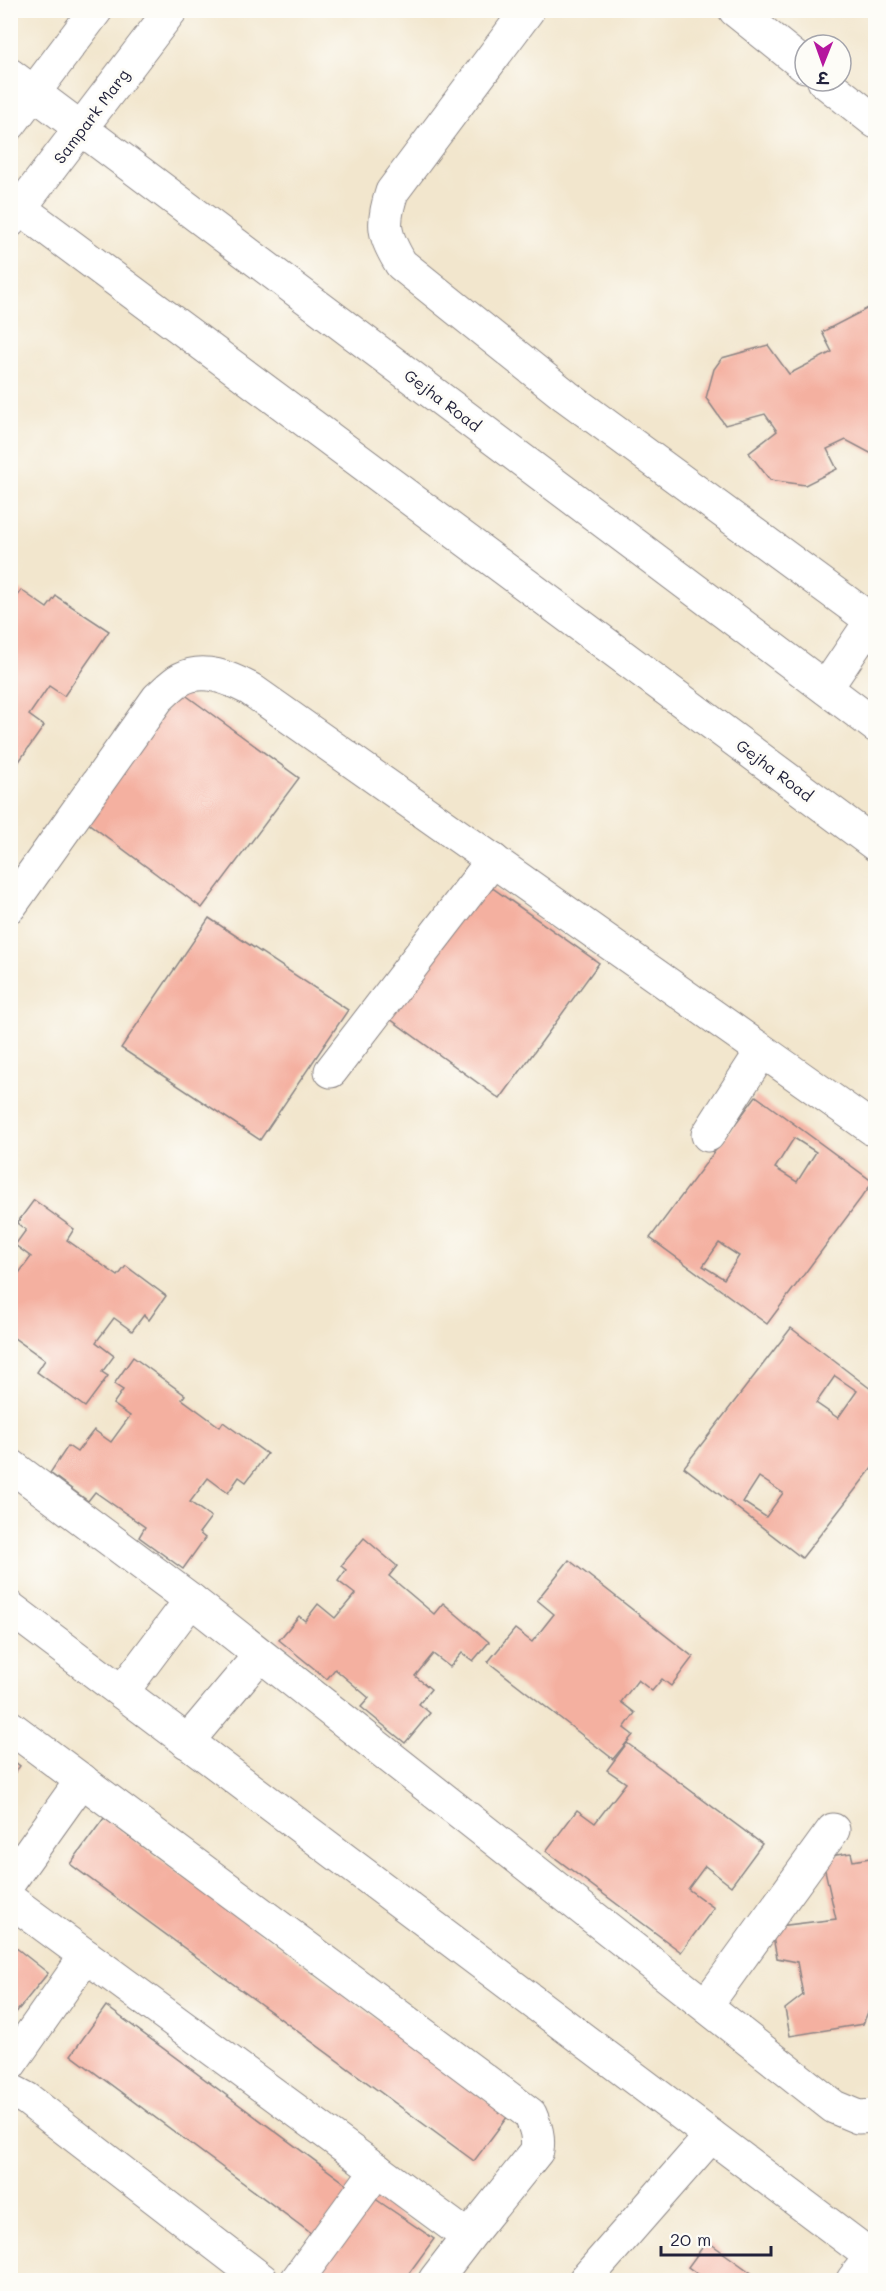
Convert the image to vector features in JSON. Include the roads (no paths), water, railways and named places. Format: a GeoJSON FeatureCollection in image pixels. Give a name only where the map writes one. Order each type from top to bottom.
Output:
{"type":"FeatureCollection","features":[{"type":"Feature","properties":{"kind":"street"},"geometry":{"type":"LineString","coordinates":[[10,124],[23,84],[96,10]]}},
{"type":"Feature","properties":{"kind":"street","name":"Sampark Marg"},"geometry":{"type":"LineString","coordinates":[[14,210],[82,129],[171,10]]}},
{"type":"Feature","properties":{"kind":"street"},"geometry":{"type":"LineString","coordinates":[[528,10],[392,192],[385,214],[387,240],[401,264],[566,396],[873,617],[826,688]]}},
{"type":"Feature","properties":{"kind":"street"},"geometry":{"type":"LineString","coordinates":[[735,10],[793,56]]}},
{"type":"Feature","properties":{"kind":"street","name":"Gejha Road"},"geometry":{"type":"LineString","coordinates":[[23,84],[876,726]]}},
{"type":"Feature","properties":{"kind":"street"},"geometry":{"type":"LineString","coordinates":[[839,93],[876,122]]}},
{"type":"Feature","properties":{"kind":"street","name":"Gejha Road"},"geometry":{"type":"LineString","coordinates":[[14,210],[876,845]]}},
{"type":"Feature","properties":{"kind":"street"},"geometry":{"type":"LineString","coordinates":[[10,906],[158,698],[181,679],[202,674],[226,676],[250,689],[876,1131]]}},
{"type":"Feature","properties":{"kind":"street"},"geometry":{"type":"LineString","coordinates":[[331,1071],[493,860]]}},
{"type":"Feature","properties":{"kind":"street"},"geometry":{"type":"LineString","coordinates":[[708,1135],[762,1051]]}},
{"type":"Feature","properties":{"kind":"street"},"geometry":{"type":"LineString","coordinates":[[10,1465],[191,1600],[834,2107],[858,2117],[876,2116]]}},
{"type":"Feature","properties":{"kind":"street"},"geometry":{"type":"LineString","coordinates":[[122,1692],[191,1600]]}},
{"type":"Feature","properties":{"kind":"street"},"geometry":{"type":"LineString","coordinates":[[10,1608],[711,2136],[866,2266]]}},
{"type":"Feature","properties":{"kind":"street"},"geometry":{"type":"LineString","coordinates":[[187,1742],[260,1655]]}},
{"type":"Feature","properties":{"kind":"street"},"geometry":{"type":"LineString","coordinates":[[10,1727],[530,2114],[537,2129],[539,2140],[537,2151],[435,2280]]}},
{"type":"Feature","properties":{"kind":"street"},"geometry":{"type":"LineString","coordinates":[[10,1881],[82,1780]]}},
{"type":"Feature","properties":{"kind":"street"},"geometry":{"type":"LineString","coordinates":[[706,2005],[833,1830]]}},
{"type":"Feature","properties":{"kind":"street"},"geometry":{"type":"LineString","coordinates":[[10,1900],[468,2237]]}},
{"type":"Feature","properties":{"kind":"street"},"geometry":{"type":"LineString","coordinates":[[10,2064],[86,1956]]}},
{"type":"Feature","properties":{"kind":"street"},"geometry":{"type":"LineString","coordinates":[[10,2090],[27,2099],[262,2280]]}},
{"type":"Feature","properties":{"kind":"street"},"geometry":{"type":"LineString","coordinates":[[585,2280],[711,2136]]}},
{"type":"Feature","properties":{"kind":"street"},"geometry":{"type":"LineString","coordinates":[[297,2280],[377,2170]]}}]}
